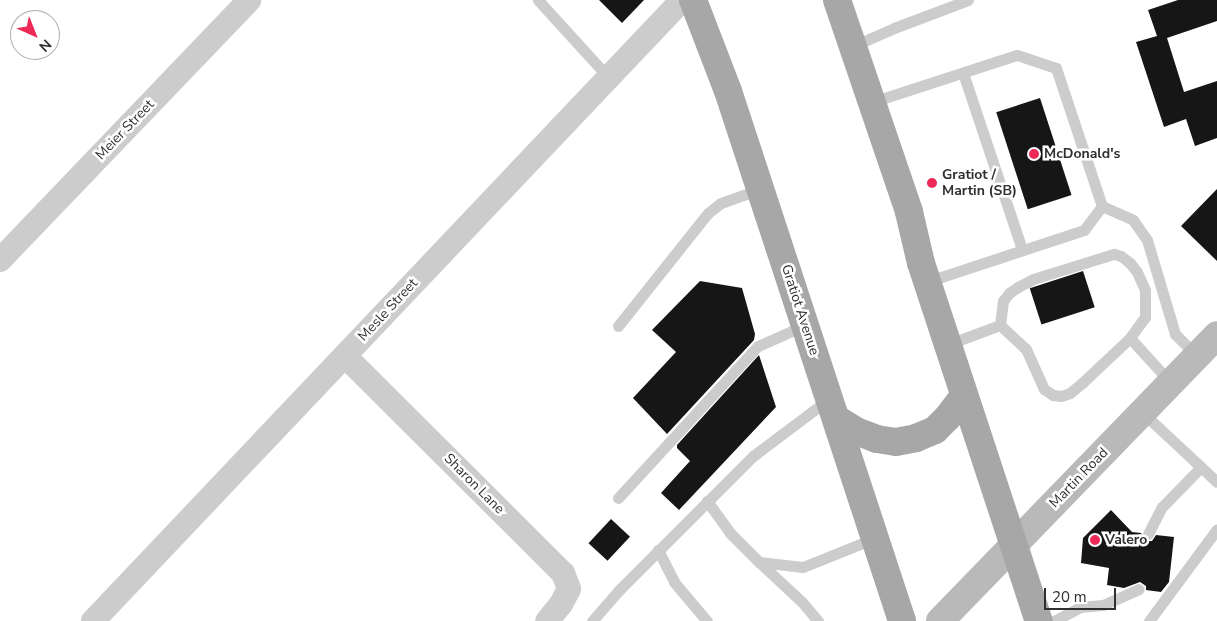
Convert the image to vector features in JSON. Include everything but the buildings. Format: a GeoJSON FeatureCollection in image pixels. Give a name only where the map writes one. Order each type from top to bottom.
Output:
{"type":"FeatureCollection","features":[{"type":"Feature","properties":{"kind":"main road","name":"Gratiot Avenue"},"geometry":{"type":"LineString","coordinates":[[694,0],[728,91],[902,621]]}},
{"type":"Feature","properties":{"kind":"main road"},"geometry":{"type":"LineString","coordinates":[[837,0],[909,212],[921,263],[929,281],[964,396],[1039,621]]}},
{"type":"Feature","properties":{"kind":"main road"},"geometry":{"type":"LineString","coordinates":[[833,409],[856,431],[877,439],[896,442],[910,440],[934,430],[948,417],[964,396]]}},
{"type":"Feature","properties":{"kind":"street","name":"Meier Street"},"geometry":{"type":"LineString","coordinates":[[0,260],[249,0]]}},
{"type":"Feature","properties":{"kind":"street","name":"Mesle Street"},"geometry":{"type":"LineString","coordinates":[[93,621],[682,0]]}},
{"type":"Feature","properties":{"kind":"street","name":"Martin Road"},"geometry":{"type":"LineString","coordinates":[[940,621],[1217,335]]}},
{"type":"Feature","properties":{"kind":"street","name":"Sharon Lane"},"geometry":{"type":"LineString","coordinates":[[345,356],[563,573],[569,589],[561,604],[547,621]]}},
{"type":"Feature","properties":{"kind":"lane"},"geometry":{"type":"LineString","coordinates":[[538,0],[608,77]]}},
{"type":"Feature","properties":{"kind":"lane"},"geometry":{"type":"LineString","coordinates":[[852,46],[968,0]]}},
{"type":"Feature","properties":{"kind":"lane"},"geometry":{"type":"LineString","coordinates":[[872,102],[1017,55],[1056,68],[1102,206],[1133,220],[1147,240],[1175,334],[1197,356]]}},
{"type":"Feature","properties":{"kind":"lane"},"geometry":{"type":"LineString","coordinates":[[963,73],[1022,249]]}},
{"type":"Feature","properties":{"kind":"lane"},"geometry":{"type":"LineString","coordinates":[[618,326],[708,213],[720,203],[760,189]]}},
{"type":"Feature","properties":{"kind":"lane"},"geometry":{"type":"LineString","coordinates":[[929,281],[1084,230],[1102,206]]}},
{"type":"Feature","properties":{"kind":"lane"},"geometry":{"type":"LineString","coordinates":[[1114,254],[1130,263],[1137,272],[1145,290],[1145,317],[1130,338],[1082,383],[1070,393],[1061,396],[1053,395],[1044,389],[1026,349],[1000,325],[1004,301],[1009,293],[1018,287],[1032,279],[1114,254]]}},
{"type":"Feature","properties":{"kind":"lane"},"geometry":{"type":"LineString","coordinates":[[618,498],[758,346],[805,325]]}},
{"type":"Feature","properties":{"kind":"lane"},"geometry":{"type":"LineString","coordinates":[[949,344],[1000,325]]}},
{"type":"Feature","properties":{"kind":"lane"},"geometry":{"type":"LineString","coordinates":[[1130,338],[1171,383]]}},
{"type":"Feature","properties":{"kind":"lane"},"geometry":{"type":"LineString","coordinates":[[592,621],[658,550],[753,456],[833,409]]}},
{"type":"Feature","properties":{"kind":"lane"},"geometry":{"type":"LineString","coordinates":[[1143,413],[1217,482]]}},
{"type":"Feature","properties":{"kind":"lane"},"geometry":{"type":"LineString","coordinates":[[1148,534],[1162,507],[1201,467]]}},
{"type":"Feature","properties":{"kind":"lane"},"geometry":{"type":"LineString","coordinates":[[707,501],[730,533],[796,596],[818,621]]}},
{"type":"Feature","properties":{"kind":"lane"},"geometry":{"type":"LineString","coordinates":[[1149,621],[1217,529]]}},
{"type":"Feature","properties":{"kind":"lane"},"geometry":{"type":"LineString","coordinates":[[759,562],[803,567],[875,538]]}},
{"type":"Feature","properties":{"kind":"lane"},"geometry":{"type":"LineString","coordinates":[[658,550],[674,582],[707,621]]}},
{"type":"Feature","properties":{"kind":"lane"},"geometry":{"type":"LineString","coordinates":[[1054,621],[1080,607],[1103,605],[1139,589]]}},
{"type":"Feature","properties":{"kind":"place","name":"McDonald's"},"geometry":{"type":"Point","coordinates":[1034,154]}},
{"type":"Feature","properties":{"kind":"place","name":"Gratiot / Martin (SB)"},"geometry":{"type":"Point","coordinates":[932,183]}},
{"type":"Feature","properties":{"kind":"place","name":"Valero"},"geometry":{"type":"Point","coordinates":[1095,540]}}]}
